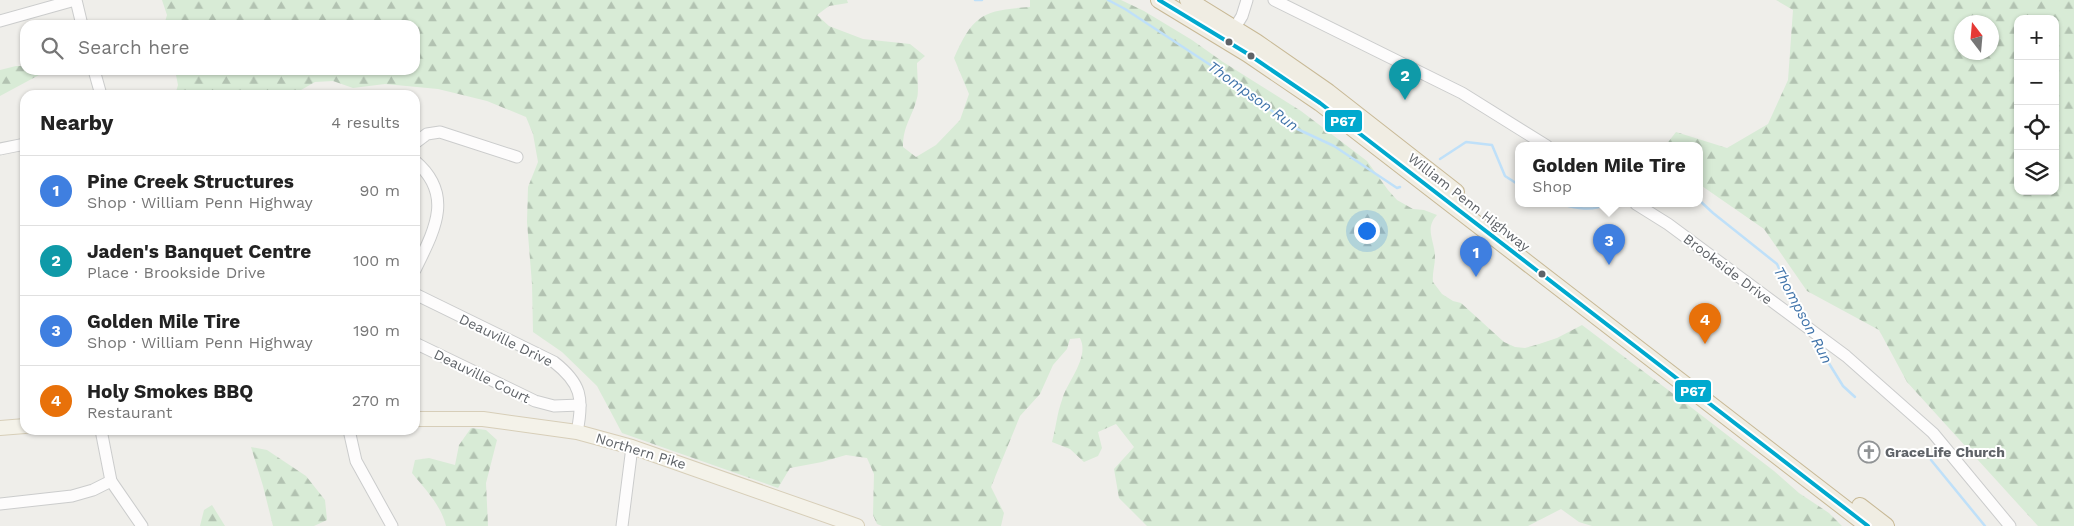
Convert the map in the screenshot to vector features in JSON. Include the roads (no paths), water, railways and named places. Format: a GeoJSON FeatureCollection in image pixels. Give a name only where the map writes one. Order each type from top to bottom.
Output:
{"type":"FeatureCollection","features":[{"type":"Feature","properties":{"kind":"highway","name":"William Penn Highway"},"geometry":{"type":"LineString","coordinates":[[1159,0],[1290,65],[1369,123],[1886,526]]}},
{"type":"Feature","properties":{"kind":"highway","name":"William Penn Highway"},"geometry":{"type":"LineString","coordinates":[[1188,0],[1282,76],[1361,133],[1868,526]]}},
{"type":"Feature","properties":{"kind":"main road","name":"Northern Pike"},"geometry":{"type":"LineString","coordinates":[[420,419],[483,419],[577,432],[632,447],[857,526]]}},
{"type":"Feature","properties":{"kind":"main road"},"geometry":{"type":"LineString","coordinates":[[0,428],[20,426]]}},
{"type":"Feature","properties":{"kind":"street"},"geometry":{"type":"LineString","coordinates":[[0,20],[76,0],[81,20]]}},
{"type":"Feature","properties":{"kind":"street"},"geometry":{"type":"LineString","coordinates":[[1230,34],[1244,11],[1247,0]]}},
{"type":"Feature","properties":{"kind":"street"},"geometry":{"type":"LineString","coordinates":[[1274,0],[1462,93],[1541,142]]}},
{"type":"Feature","properties":{"kind":"street"},"geometry":{"type":"LineString","coordinates":[[95,75],[100,90]]}},
{"type":"Feature","properties":{"kind":"street"},"geometry":{"type":"LineString","coordinates":[[420,139],[426,134],[440,132],[517,157]]}},
{"type":"Feature","properties":{"kind":"street"},"geometry":{"type":"LineString","coordinates":[[0,149],[20,145]]}},
{"type":"Feature","properties":{"kind":"street"},"geometry":{"type":"LineString","coordinates":[[420,165],[432,179],[436,190],[438,213],[434,232],[420,260]]}},
{"type":"Feature","properties":{"kind":"street","name":"Brookside Drive"},"geometry":{"type":"LineString","coordinates":[[1641,207],[1668,224],[1800,324],[1846,356],[1933,433],[2010,526]]}},
{"type":"Feature","properties":{"kind":"street","name":"Deauville Drive"},"geometry":{"type":"LineString","coordinates":[[420,296],[554,362],[567,372],[575,382],[580,405],[577,432]]}},
{"type":"Feature","properties":{"kind":"street","name":"Deauville Court"},"geometry":{"type":"LineString","coordinates":[[420,345],[535,401],[554,406],[580,405]]}},
{"type":"Feature","properties":{"kind":"street"},"geometry":{"type":"LineString","coordinates":[[102,435],[111,481],[142,526]]}},
{"type":"Feature","properties":{"kind":"street"},"geometry":{"type":"LineString","coordinates":[[350,435],[356,461],[392,526]]}},
{"type":"Feature","properties":{"kind":"street"},"geometry":{"type":"LineString","coordinates":[[622,526],[632,447]]}},
{"type":"Feature","properties":{"kind":"street"},"geometry":{"type":"LineString","coordinates":[[0,504],[82,494],[111,481]]}},
{"type":"Feature","properties":{"kind":"waterway","name":"Thompson Run"},"geometry":{"type":"LineString","coordinates":[[975,0],[982,0]]}},
{"type":"Feature","properties":{"kind":"waterway","name":"Thompson Run"},"geometry":{"type":"LineString","coordinates":[[1108,0],[1125,9],[1218,70],[1293,127],[1334,146],[1397,188],[1400,187]]}},
{"type":"Feature","properties":{"kind":"waterway","name":"Thompson Run"},"geometry":{"type":"LineString","coordinates":[[1440,159],[1466,142],[1492,145],[1505,176],[1515,182]]}},
{"type":"Feature","properties":{"kind":"waterway","name":"Thompson Run"},"geometry":{"type":"LineString","coordinates":[[1703,204],[1777,264],[1801,316]]}},
{"type":"Feature","properties":{"kind":"waterway","name":"Thompson Run"},"geometry":{"type":"LineString","coordinates":[[1574,207],[1590,209],[1598,207]]}},
{"type":"Feature","properties":{"kind":"waterway","name":"Thompson Run"},"geometry":{"type":"LineString","coordinates":[[1812,336],[1843,386],[1855,397]]}},
{"type":"Feature","properties":{"kind":"waterway","name":"Thompson Run"},"geometry":{"type":"LineString","coordinates":[[1931,460],[1985,526]]}},
{"type":"Feature","properties":{"kind":"place","name":"Jaden's Banquet Centre"},"geometry":{"type":"Point","coordinates":[1405,100]}},
{"type":"Feature","properties":{"kind":"place","name":"Golden Mile Tire"},"geometry":{"type":"Point","coordinates":[1609,265]}},
{"type":"Feature","properties":{"kind":"place","name":"Pine Creek Structures"},"geometry":{"type":"Point","coordinates":[1476,277]}},
{"type":"Feature","properties":{"kind":"place","name":"Holy Smokes BBQ"},"geometry":{"type":"Point","coordinates":[1705,344]}},
{"type":"Feature","properties":{"kind":"place","name":"GraceLife Church"},"geometry":{"type":"Point","coordinates":[1869,452]}}]}
